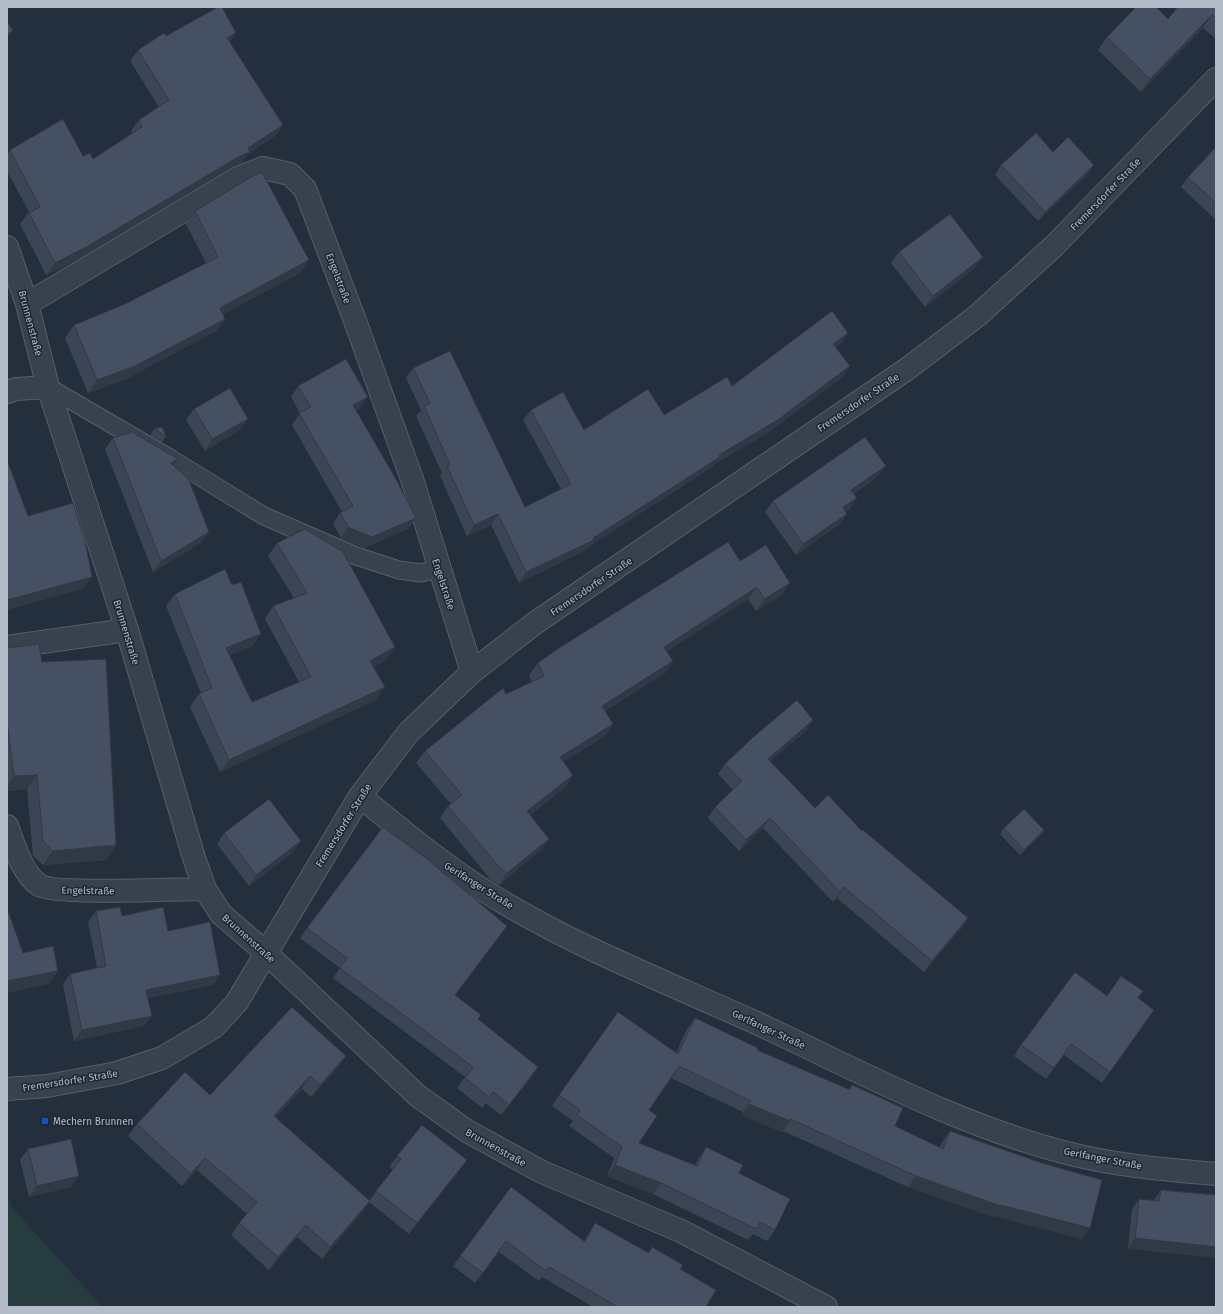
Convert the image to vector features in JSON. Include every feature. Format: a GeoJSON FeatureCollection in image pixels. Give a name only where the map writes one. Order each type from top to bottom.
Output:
{"type":"FeatureCollection","features":[{"type":"Feature","properties":{"kind":"street","name":"Fremersdorfer Straße"},"geometry":{"type":"LineString","coordinates":[[7,1090],[48,1086],[117,1073],[162,1058],[214,1027],[237,1002],[265,952],[360,796],[409,732],[472,672],[535,623],[907,369],[977,316],[1054,246],[1216,80]]}},
{"type":"Feature","properties":{"kind":"street","name":"Engelstraße"},"geometry":{"type":"LineString","coordinates":[[27,304],[238,178],[263,168],[290,174],[304,189],[352,311],[412,479],[438,568],[472,672]]}},
{"type":"Feature","properties":{"kind":"street","name":"Brunnenstraße"},"geometry":{"type":"LineString","coordinates":[[7,247],[27,304],[48,387],[126,630],[191,851],[205,889],[221,914],[265,952],[418,1096],[467,1131],[542,1172],[681,1231],[826,1307]]}},
{"type":"Feature","properties":{"kind":"street"},"geometry":{"type":"LineString","coordinates":[[7,392],[16,388],[48,387]]}},
{"type":"Feature","properties":{"kind":"street"},"geometry":{"type":"LineString","coordinates":[[7,647],[126,630]]}},
{"type":"Feature","properties":{"kind":"street","name":"Gerlfanger Straße"},"geometry":{"type":"LineString","coordinates":[[360,796],[439,860],[482,889],[536,920],[628,966],[750,1020],[927,1104],[1001,1132],[1075,1155],[1161,1169],[1216,1174]]}},
{"type":"Feature","properties":{"kind":"street","name":"Engelstraße"},"geometry":{"type":"LineString","coordinates":[[7,826],[28,872],[40,886],[54,889],[121,891],[205,889]]}},
{"type":"Feature","properties":{"kind":"lane"},"geometry":{"type":"LineString","coordinates":[[48,387],[162,453],[264,516],[356,556],[399,570],[421,573],[438,568]]}},
{"type":"Feature","properties":{"kind":"green space"},"geometry":{"type":"Polygon","coordinates":[[[7,1195],[13,1209],[102,1306],[111,1307],[7,1307],[7,1195]]]}},
{"type":"Feature","properties":{"kind":"building"},"geometry":{"type":"Polygon","coordinates":[[[218,7],[222,7],[236,33],[227,38],[283,125],[248,148],[250,152],[240,156],[88,246],[55,263],[29,213],[40,207],[10,150],[63,119],[83,156],[90,153],[93,159],[142,127],[139,120],[169,100],[138,50],[164,33],[166,36],[218,7]]]}},
{"type":"Feature","properties":{"kind":"building"},"geometry":{"type":"Polygon","coordinates":[[[1136,7],[1156,7],[1168,19],[1178,7],[1216,7],[1216,18],[1212,15],[1150,79],[1107,37],[1136,7]]]}},
{"type":"Feature","properties":{"kind":"building"},"geometry":{"type":"Polygon","coordinates":[[[7,22],[13,30],[7,35],[7,22]]]}},
{"type":"Feature","properties":{"kind":"building"},"geometry":{"type":"Polygon","coordinates":[[[1036,133],[1053,152],[1068,137],[1094,165],[1045,212],[1001,165],[1036,133]]]}},
{"type":"Feature","properties":{"kind":"building"},"geometry":{"type":"Polygon","coordinates":[[[1216,147],[1216,203],[1188,177],[1216,147]]]}},
{"type":"Feature","properties":{"kind":"building"},"geometry":{"type":"Polygon","coordinates":[[[262,172],[309,260],[220,308],[225,319],[135,366],[97,380],[74,325],[125,304],[218,257],[195,211],[262,172]]]}},
{"type":"Feature","properties":{"kind":"building"},"geometry":{"type":"Polygon","coordinates":[[[950,214],[983,257],[933,296],[899,252],[950,214]]]}},
{"type":"Feature","properties":{"kind":"building"},"geometry":{"type":"Polygon","coordinates":[[[832,311],[848,333],[833,344],[850,366],[776,421],[719,455],[720,457],[593,538],[594,540],[526,572],[498,514],[474,525],[447,466],[450,465],[424,406],[430,403],[413,368],[450,351],[525,507],[571,484],[531,410],[563,392],[584,430],[648,389],[664,415],[727,377],[732,386],[832,311]]]}},
{"type":"Feature","properties":{"kind":"building"},"geometry":{"type":"Polygon","coordinates":[[[346,359],[368,397],[353,405],[397,481],[416,518],[372,537],[348,527],[340,513],[353,506],[299,413],[311,407],[298,386],[346,359]]]}},
{"type":"Feature","properties":{"kind":"building"},"geometry":{"type":"Polygon","coordinates":[[[230,388],[248,419],[212,439],[194,409],[230,388]]]}},
{"type":"Feature","properties":{"kind":"building"},"geometry":{"type":"Polygon","coordinates":[[[162,427],[166,436],[154,429],[162,427]]]}},
{"type":"Feature","properties":{"kind":"building"},"geometry":{"type":"Polygon","coordinates":[[[132,432],[178,459],[171,463],[189,480],[209,532],[161,561],[113,438],[132,432]]]}},
{"type":"Feature","properties":{"kind":"building"},"geometry":{"type":"Polygon","coordinates":[[[865,437],[886,466],[851,490],[857,498],[843,507],[847,514],[803,544],[773,501],[865,437]]]}},
{"type":"Feature","properties":{"kind":"building"},"geometry":{"type":"Polygon","coordinates":[[[7,460],[28,516],[73,503],[85,540],[92,577],[7,600],[7,460]]]}},
{"type":"Feature","properties":{"kind":"building"},"geometry":{"type":"Polygon","coordinates":[[[305,529],[343,552],[395,647],[370,661],[385,687],[229,760],[199,694],[212,688],[175,594],[225,569],[232,585],[241,582],[261,634],[226,648],[252,702],[311,677],[273,606],[307,593],[277,543],[305,529]]]}},
{"type":"Feature","properties":{"kind":"building"},"geometry":{"type":"Polygon","coordinates":[[[728,542],[740,561],[766,545],[790,583],[764,599],[757,587],[664,647],[673,661],[602,706],[613,724],[560,757],[573,775],[527,811],[549,839],[507,873],[500,868],[448,806],[462,795],[425,751],[503,688],[506,694],[544,676],[538,663],[559,648],[728,542]]]}},
{"type":"Feature","properties":{"kind":"building"},"geometry":{"type":"Polygon","coordinates":[[[39,644],[42,662],[106,659],[116,845],[53,851],[43,841],[37,775],[14,776],[7,722],[7,648],[39,644]]]}},
{"type":"Feature","properties":{"kind":"building"},"geometry":{"type":"Polygon","coordinates":[[[797,700],[813,720],[768,759],[815,808],[828,795],[862,831],[863,830],[968,918],[932,961],[844,887],[840,892],[770,818],[746,840],[715,807],[742,781],[725,764],[750,740],[797,700]]]}},
{"type":"Feature","properties":{"kind":"building"},"geometry":{"type":"Polygon","coordinates":[[[269,799],[301,841],[256,875],[224,833],[269,799]]]}},
{"type":"Feature","properties":{"kind":"building"},"geometry":{"type":"Polygon","coordinates":[[[1024,809],[1044,830],[1024,850],[1004,828],[1024,809]]]}},
{"type":"Feature","properties":{"kind":"building"},"geometry":{"type":"Polygon","coordinates":[[[383,827],[427,859],[507,926],[455,995],[481,1015],[478,1019],[538,1067],[509,1105],[493,1092],[489,1097],[465,1078],[473,1067],[340,968],[347,958],[307,928],[383,827]]]}},
{"type":"Feature","properties":{"kind":"building"},"geometry":{"type":"Polygon","coordinates":[[[120,907],[122,916],[163,907],[168,931],[210,922],[220,975],[146,990],[152,1016],[82,1030],[70,974],[106,966],[96,911],[120,907]]]}},
{"type":"Feature","properties":{"kind":"building"},"geometry":{"type":"Polygon","coordinates":[[[7,908],[23,953],[53,946],[58,971],[7,981],[7,908]]]}},
{"type":"Feature","properties":{"kind":"building"},"geometry":{"type":"Polygon","coordinates":[[[1075,972],[1107,996],[1121,976],[1143,991],[1138,998],[1154,1010],[1110,1072],[1071,1044],[1054,1068],[1021,1045],[1075,972]]]}},
{"type":"Feature","properties":{"kind":"building"},"geometry":{"type":"Polygon","coordinates":[[[292,1007],[346,1056],[320,1085],[310,1076],[274,1116],[370,1201],[330,1247],[306,1225],[278,1257],[239,1223],[257,1202],[205,1158],[191,1174],[137,1124],[185,1072],[210,1095],[292,1007]]]}},
{"type":"Feature","properties":{"kind":"building"},"geometry":{"type":"Polygon","coordinates":[[[618,1012],[678,1054],[695,1018],[758,1048],[757,1050],[850,1090],[852,1085],[903,1108],[895,1126],[943,1149],[950,1131],[1042,1163],[1102,1180],[1090,1228],[1001,1206],[916,1176],[790,1119],[790,1121],[749,1104],[751,1101],[679,1066],[649,1110],[657,1116],[639,1143],[697,1166],[706,1147],[743,1165],[739,1173],[790,1199],[775,1230],[760,1222],[756,1229],[661,1183],[615,1165],[622,1147],[577,1115],[580,1110],[559,1095],[618,1012]]]}},
{"type":"Feature","properties":{"kind":"building"},"geometry":{"type":"Polygon","coordinates":[[[422,1125],[467,1160],[417,1223],[376,1191],[401,1159],[397,1156],[422,1125]]]}},
{"type":"Feature","properties":{"kind":"building"},"geometry":{"type":"Polygon","coordinates":[[[71,1139],[79,1176],[37,1186],[28,1149],[71,1139]]]}},
{"type":"Feature","properties":{"kind":"building"},"geometry":{"type":"Polygon","coordinates":[[[511,1187],[585,1242],[595,1223],[649,1253],[652,1247],[683,1265],[680,1269],[716,1290],[706,1307],[618,1307],[549,1267],[546,1271],[506,1241],[483,1273],[460,1256],[511,1187]]]}},
{"type":"Feature","properties":{"kind":"building"},"geometry":{"type":"Polygon","coordinates":[[[1161,1190],[1216,1195],[1216,1247],[1135,1238],[1139,1199],[1159,1201],[1161,1190]]]}},
{"type":"Feature","properties":{"kind":"place","name":"Mechern Brunnen"},"geometry":{"type":"Point","coordinates":[45,1121]}}]}
